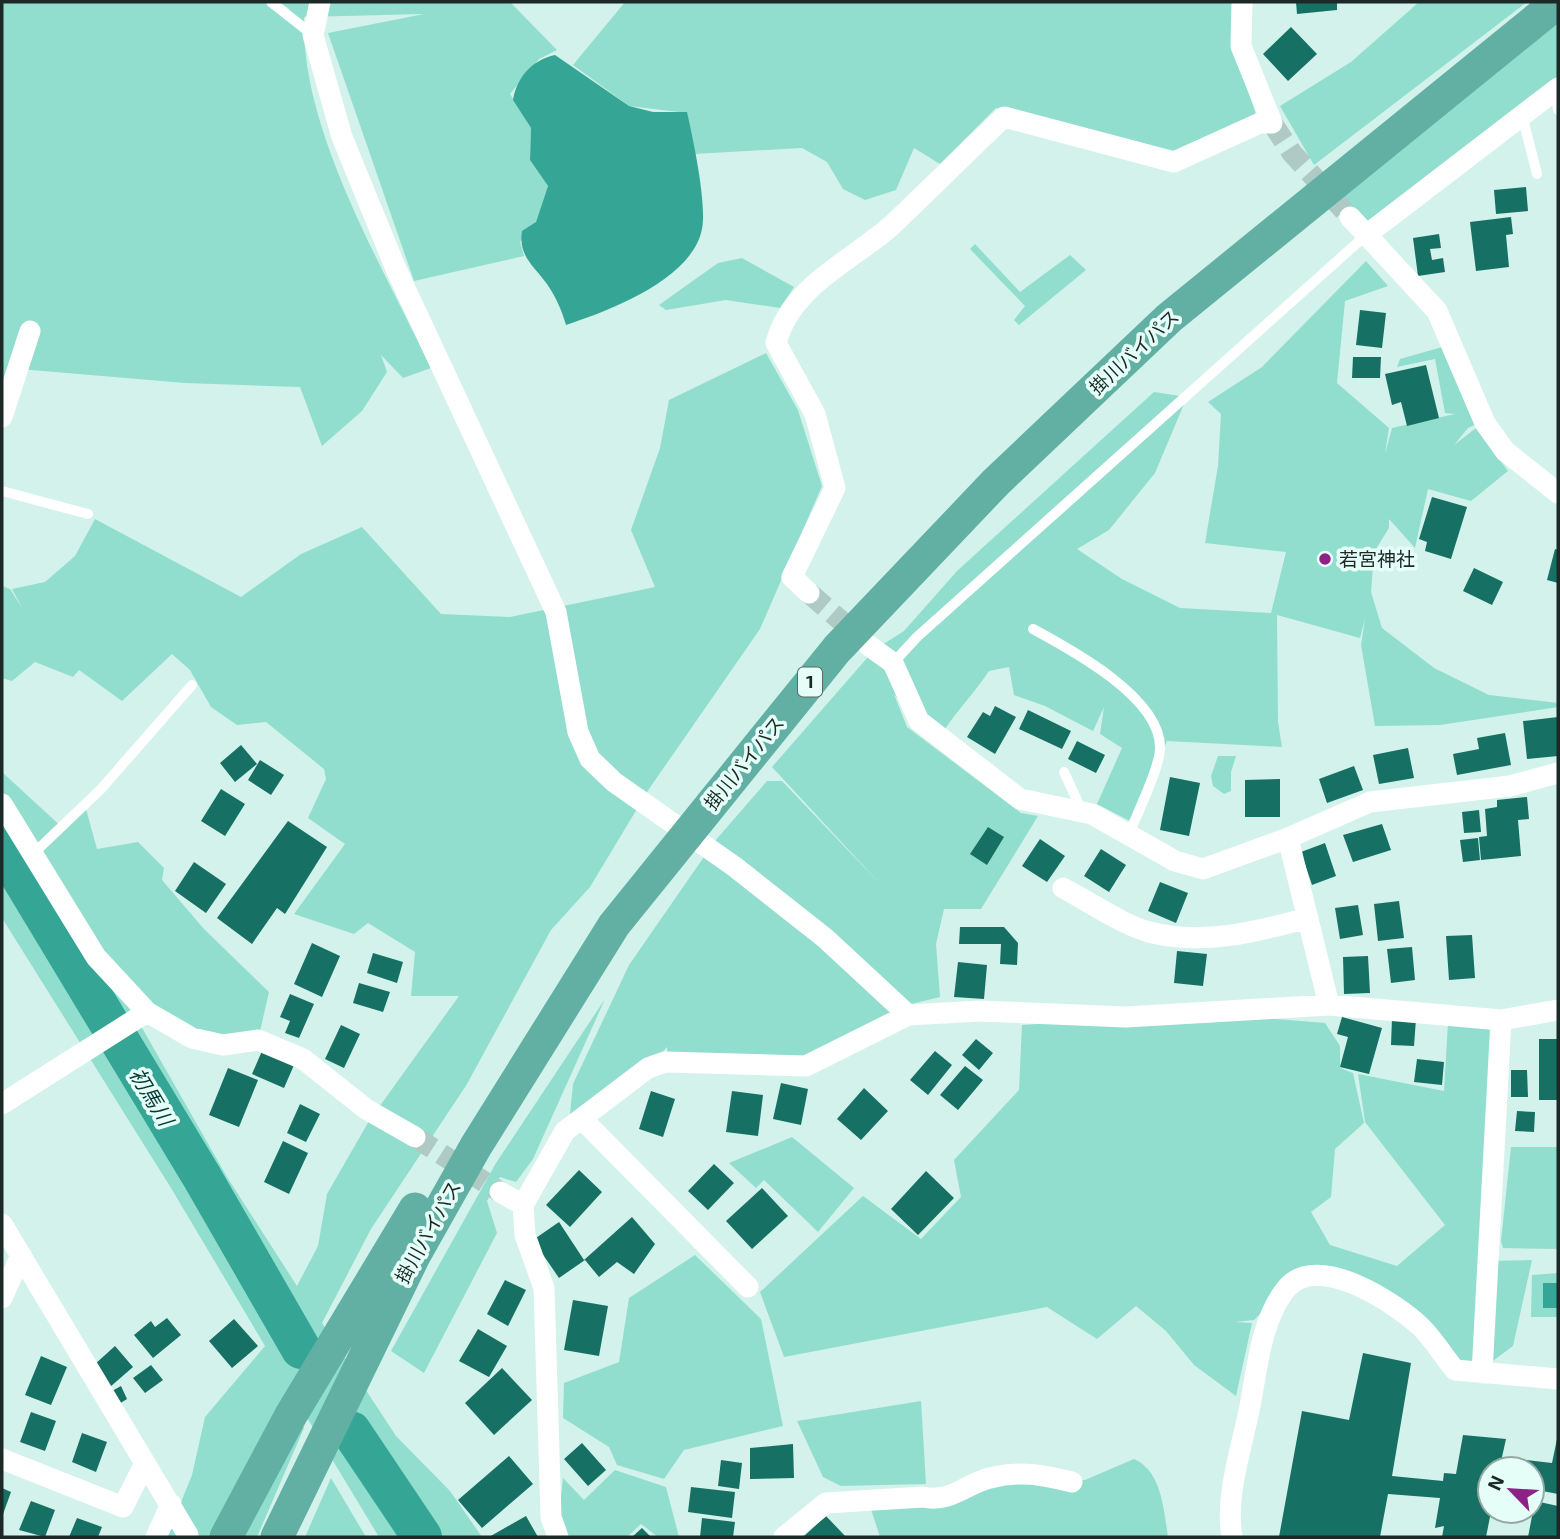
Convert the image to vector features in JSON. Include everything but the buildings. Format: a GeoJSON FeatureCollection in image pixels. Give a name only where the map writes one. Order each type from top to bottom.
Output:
{"type":"FeatureCollection","features":[{"type":"Feature","properties":{"kind":"highway","name":"掛川バイパス"},"geometry":{"type":"LineString","coordinates":[[277,1537],[426,1234],[476,1146],[614,925],[837,649],[996,482],[1169,318],[1558,2]]}},
{"type":"Feature","properties":{"kind":"highway"},"geometry":{"type":"LineString","coordinates":[[226,1537],[291,1415],[471,1115],[558,987],[614,925]]}},
{"type":"Feature","properties":{"kind":"highway"},"geometry":{"type":"LineString","coordinates":[[291,1537],[327,1432]]}},
{"type":"Feature","properties":{"kind":"street"},"geometry":{"type":"LineString","coordinates":[[320,2],[313,35],[342,137],[396,269],[556,612],[578,732],[590,759],[614,782],[735,867],[825,938],[908,1015]]}},
{"type":"Feature","properties":{"kind":"street"},"geometry":{"type":"LineString","coordinates":[[810,593],[792,578],[835,488],[816,414],[776,343],[781,325],[807,290],[888,228],[1003,117],[1174,162],[1261,123],[1272,123],[1241,46],[1242,2]]}},
{"type":"Feature","properties":{"kind":"street"},"geometry":{"type":"LineString","coordinates":[[1365,236],[1522,116],[1557,96]]}},
{"type":"Feature","properties":{"kind":"street"},"geometry":{"type":"LineString","coordinates":[[1350,217],[1437,311],[1485,423],[1504,451],[1558,493]]}},
{"type":"Feature","properties":{"kind":"street"},"geometry":{"type":"LineString","coordinates":[[2,417],[30,331]]}},
{"type":"Feature","properties":{"kind":"street"},"geometry":{"type":"LineString","coordinates":[[869,645],[893,663],[919,721],[1020,799],[1082,811],[1175,861],[1203,869],[1287,838],[1370,802],[1510,786],[1558,773]]}},
{"type":"Feature","properties":{"kind":"street"},"geometry":{"type":"LineString","coordinates":[[2,804],[96,957],[140,1017],[192,1038],[222,1045],[258,1041],[303,1059],[366,1110],[415,1137]]}},
{"type":"Feature","properties":{"kind":"street"},"geometry":{"type":"LineString","coordinates":[[1287,838],[1329,1004]]}},
{"type":"Feature","properties":{"kind":"street"},"geometry":{"type":"LineString","coordinates":[[1063,888],[1148,932],[1202,939],[1265,930],[1308,918]]}},
{"type":"Feature","properties":{"kind":"street"},"geometry":{"type":"LineString","coordinates":[[558,1537],[551,1517],[544,1288],[525,1235],[523,1205],[565,1131],[648,1068],[664,1062],[806,1066],[908,1015],[980,1011],[1126,1017],[1329,1004],[1501,1020],[1558,1010]]}},
{"type":"Feature","properties":{"kind":"street"},"geometry":{"type":"LineString","coordinates":[[2,1104],[140,1017]]}},
{"type":"Feature","properties":{"kind":"street"},"geometry":{"type":"LineString","coordinates":[[1482,1373],[1501,1020]]}},
{"type":"Feature","properties":{"kind":"street"},"geometry":{"type":"LineString","coordinates":[[582,1119],[748,1287]]}},
{"type":"Feature","properties":{"kind":"street"},"geometry":{"type":"LineString","coordinates":[[500,1192],[523,1205]]}},
{"type":"Feature","properties":{"kind":"street"},"geometry":{"type":"LineString","coordinates":[[2,1224],[188,1535]]}},
{"type":"Feature","properties":{"kind":"street"},"geometry":{"type":"LineString","coordinates":[[2,1298],[21,1255]]}},
{"type":"Feature","properties":{"kind":"street"},"geometry":{"type":"LineString","coordinates":[[1232,1537],[1235,1478],[1268,1323],[1286,1287],[1306,1276],[1330,1277],[1359,1286],[1390,1302],[1423,1329],[1455,1370],[1558,1379]]}},
{"type":"Feature","properties":{"kind":"street"},"geometry":{"type":"LineString","coordinates":[[2,1460],[123,1507],[145,1463]]}},
{"type":"Feature","properties":{"kind":"street"},"geometry":{"type":"LineString","coordinates":[[784,1537],[826,1503],[923,1497],[939,1500],[989,1478],[1031,1472],[1072,1482]]}},
{"type":"Feature","properties":{"kind":"street"},"geometry":{"type":"LineString","coordinates":[[156,1537],[171,1504]]}},
{"type":"Feature","properties":{"kind":"lane"},"geometry":{"type":"LineString","coordinates":[[271,2],[313,35]]}},
{"type":"Feature","properties":{"kind":"lane"},"geometry":{"type":"LineString","coordinates":[[1522,116],[1537,174]]}},
{"type":"Feature","properties":{"kind":"lane"},"geometry":{"type":"LineString","coordinates":[[893,663],[927,628],[1365,236]]}},
{"type":"Feature","properties":{"kind":"lane"},"geometry":{"type":"LineString","coordinates":[[2,491],[88,514]]}},
{"type":"Feature","properties":{"kind":"lane"},"geometry":{"type":"LineString","coordinates":[[1032,629],[1085,657],[1110,677],[1133,696],[1160,733],[1160,752],[1129,834]]}},
{"type":"Feature","properties":{"kind":"lane"},"geometry":{"type":"LineString","coordinates":[[33,854],[101,789],[192,685]]}},
{"type":"Feature","properties":{"kind":"lane"},"geometry":{"type":"LineString","coordinates":[[1064,772],[1082,811]]}},
{"type":"Feature","properties":{"kind":"shaded area"},"geometry":{"type":"Polygon","coordinates":[[[2,2],[274,2],[291,10],[279,2],[510,2],[557,50],[539,59],[510,94],[531,128],[530,160],[548,186],[536,222],[520,242],[524,256],[414,281],[328,33],[424,14],[304,17],[306,60],[315,105],[330,151],[348,197],[431,368],[403,378],[381,355],[387,372],[362,411],[322,446],[300,387],[185,383],[19,369],[2,400],[2,2]]]}},
{"type":"Feature","properties":{"kind":"shaded area"},"geometry":{"type":"Polygon","coordinates":[[[625,2],[1234,2],[1236,53],[1257,118],[1171,152],[996,108],[940,164],[914,148],[896,190],[865,200],[843,189],[827,162],[802,148],[694,154],[687,113],[629,106],[573,65],[625,2]]]}},
{"type":"Feature","properties":{"kind":"shaded area"},"geometry":{"type":"Polygon","coordinates":[[[1419,2],[1527,2],[1314,165],[1280,106],[1351,62],[1419,2]]]}},
{"type":"Feature","properties":{"kind":"shaded area"},"geometry":{"type":"Polygon","coordinates":[[[1558,20],[1558,83],[1365,236],[1336,196],[1558,20]]]}},
{"type":"Feature","properties":{"kind":"shaded area"},"geometry":{"type":"Polygon","coordinates":[[[555,55],[629,106],[653,112],[687,112],[703,204],[702,229],[695,247],[682,264],[646,291],[566,325],[553,294],[528,260],[522,247],[522,231],[536,222],[548,186],[530,160],[531,128],[513,100],[518,84],[527,71],[539,61],[555,55]]]}},
{"type":"Feature","properties":{"kind":"shaded area"},"geometry":{"type":"Polygon","coordinates":[[[975,244],[1020,292],[1070,255],[1086,270],[1019,325],[1014,320],[1025,306],[970,249],[975,244]]]}},
{"type":"Feature","properties":{"kind":"shaded area"},"geometry":{"type":"Polygon","coordinates":[[[742,258],[794,287],[780,308],[726,300],[666,310],[659,305],[718,263],[742,258]]]}},
{"type":"Feature","properties":{"kind":"shaded area"},"geometry":{"type":"Polygon","coordinates":[[[1366,261],[1388,286],[1345,301],[1337,383],[1389,428],[1385,454],[1392,428],[1455,414],[1445,413],[1435,359],[1397,367],[1400,359],[1442,347],[1477,424],[1468,428],[1454,445],[1476,428],[1508,471],[1471,501],[1428,489],[1415,548],[1389,519],[1389,528],[1374,552],[1371,592],[1382,628],[1434,668],[1489,695],[1558,703],[1558,707],[1440,725],[1375,726],[1361,645],[1365,619],[1360,638],[1277,615],[1278,722],[1282,747],[1167,741],[1130,821],[1097,804],[1122,748],[1100,734],[1104,707],[1093,731],[1045,706],[1014,695],[1009,667],[989,671],[935,746],[894,694],[907,727],[1021,813],[1038,816],[981,909],[944,909],[936,944],[940,997],[907,1005],[805,1063],[668,1060],[667,1047],[655,1060],[570,1114],[573,1084],[629,965],[715,841],[767,781],[782,781],[882,886],[772,767],[874,650],[904,631],[957,571],[1154,392],[1187,397],[1155,473],[1109,530],[1077,549],[1122,579],[1180,608],[1271,613],[1286,552],[1205,543],[1218,466],[1221,414],[1208,402],[1262,367],[1366,261]]]}},
{"type":"Feature","properties":{"kind":"shaded area"},"geometry":{"type":"Polygon","coordinates":[[[766,353],[798,410],[822,486],[760,629],[649,789],[590,887],[551,930],[467,1084],[371,1229],[322,1323],[396,1436],[450,1491],[482,1537],[379,1537],[289,1388],[212,1537],[167,1537],[192,1475],[205,1417],[265,1346],[171,1188],[2,918],[2,807],[30,848],[2,793],[2,772],[65,830],[86,809],[97,849],[138,842],[164,868],[162,880],[204,929],[269,992],[258,1040],[205,1041],[133,1012],[227,1177],[297,1286],[318,1246],[327,1194],[369,1121],[459,996],[411,996],[415,952],[368,923],[354,934],[294,914],[345,844],[308,818],[326,779],[324,769],[266,722],[237,725],[211,707],[190,670],[172,654],[122,701],[79,670],[73,677],[35,662],[12,681],[2,678],[2,586],[10,589],[23,609],[12,589],[45,582],[75,556],[95,519],[241,597],[301,554],[362,527],[441,614],[510,617],[655,587],[631,530],[660,448],[669,400],[766,353]]]}},
{"type":"Feature","properties":{"kind":"shaded area"},"geometry":{"type":"Polygon","coordinates":[[[1218,756],[1236,756],[1231,772],[1231,791],[1224,794],[1213,786],[1211,776],[1218,756]]]}},
{"type":"Feature","properties":{"kind":"shaded area"},"geometry":{"type":"Polygon","coordinates":[[[605,999],[533,1159],[516,1182],[500,1177],[487,1201],[497,1233],[424,1373],[391,1351],[496,1163],[605,999]]]}},
{"type":"Feature","properties":{"kind":"shaded area"},"geometry":{"type":"Polygon","coordinates":[[[1202,1013],[1325,1023],[1340,1046],[1340,1068],[1353,1073],[1364,1123],[1335,1149],[1331,1197],[1311,1212],[1330,1245],[1397,1266],[1445,1225],[1365,1122],[1358,1074],[1444,1091],[1448,1023],[1476,1024],[1495,1032],[1485,1261],[1532,1260],[1513,1346],[1482,1369],[1449,1363],[1382,1289],[1306,1273],[1286,1287],[1254,1320],[1235,1322],[1252,1323],[1236,1396],[1194,1365],[1166,1331],[1136,1306],[1097,1339],[1047,1307],[784,1357],[760,1292],[863,1196],[921,1239],[961,1197],[954,1160],[1019,1090],[1022,1025],[1202,1013]]]}},
{"type":"Feature","properties":{"kind":"shaded area"},"geometry":{"type":"Polygon","coordinates":[[[792,1137],[854,1188],[818,1232],[764,1180],[756,1188],[729,1163],[792,1137]]]}},
{"type":"Feature","properties":{"kind":"shaded area"},"geometry":{"type":"Polygon","coordinates":[[[1511,1147],[1558,1147],[1558,1249],[1503,1248],[1501,1241],[1511,1147]]]}},
{"type":"Feature","properties":{"kind":"shaded area"},"geometry":{"type":"Polygon","coordinates":[[[695,1255],[761,1319],[783,1426],[684,1450],[664,1479],[617,1465],[609,1447],[563,1418],[564,1383],[619,1362],[629,1298],[695,1255]]]}},
{"type":"Feature","properties":{"kind":"shaded area"},"geometry":{"type":"Polygon","coordinates":[[[1558,1273],[1558,1317],[1531,1317],[1532,1275],[1558,1273]]]}},
{"type":"Feature","properties":{"kind":"shaded area"},"geometry":{"type":"Polygon","coordinates":[[[1543,1283],[1558,1283],[1558,1308],[1543,1308],[1543,1283]]]}},
{"type":"Feature","properties":{"kind":"shaded area"},"geometry":{"type":"Polygon","coordinates":[[[921,1401],[926,1484],[841,1486],[823,1477],[797,1421],[921,1401]]]}},
{"type":"Feature","properties":{"kind":"shaded area"},"geometry":{"type":"Polygon","coordinates":[[[298,1419],[304,1428],[257,1537],[235,1537],[298,1419]]]}},
{"type":"Feature","properties":{"kind":"shaded area"},"geometry":{"type":"Polygon","coordinates":[[[1134,1459],[1151,1473],[1156,1482],[1163,1504],[1168,1537],[880,1537],[869,1503],[975,1484],[1085,1480],[1134,1459]]]}},
{"type":"Feature","properties":{"kind":"shaded area"},"geometry":{"type":"Polygon","coordinates":[[[615,1470],[666,1487],[679,1537],[658,1537],[641,1524],[627,1537],[568,1537],[559,1515],[563,1478],[584,1500],[615,1470]]]}},
{"type":"Feature","properties":{"kind":"shaded area"},"geometry":{"type":"Polygon","coordinates":[[[331,1478],[366,1537],[305,1537],[331,1478]]]}},
{"type":"Feature","properties":{"kind":"waterway","name":"初馬川"},"geometry":{"type":"LineString","coordinates":[[2,846],[202,1177],[301,1349]]}},
{"type":"Feature","properties":{"kind":"waterway","name":"初馬川"},"geometry":{"type":"LineString","coordinates":[[351,1431],[422,1537]]}},
{"type":"Feature","properties":{"kind":"tunnel"},"geometry":{"type":"LineString","coordinates":[[1272,123],[1292,153],[1350,217]]}},
{"type":"Feature","properties":{"kind":"tunnel"},"geometry":{"type":"LineString","coordinates":[[809,593],[862,639]]}},
{"type":"Feature","properties":{"kind":"tunnel"},"geometry":{"type":"LineString","coordinates":[[415,1137],[500,1192]]}},
{"type":"Feature","properties":{"kind":"place","name":"若宮神社"},"geometry":{"type":"Point","coordinates":[1325,559]}}]}
